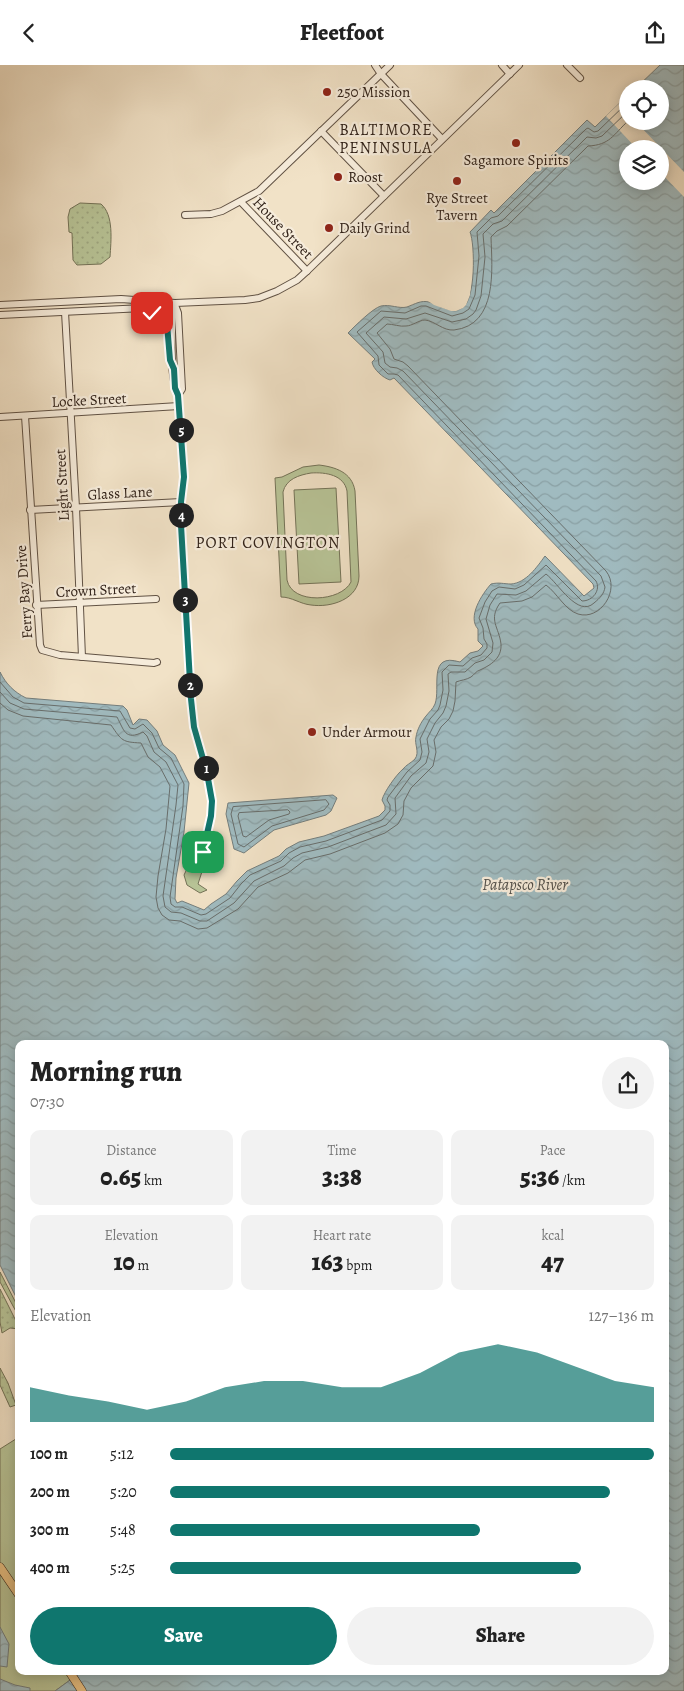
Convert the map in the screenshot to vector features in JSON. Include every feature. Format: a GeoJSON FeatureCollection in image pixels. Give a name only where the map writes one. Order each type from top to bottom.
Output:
{"type":"FeatureCollection","features":[{"type":"Feature","properties":{"kind":"main road"},"geometry":{"type":"LineString","coordinates":[[0,1567],[15,1589]]}},
{"type":"Feature","properties":{"kind":"main road"},"geometry":{"type":"LineString","coordinates":[[72,1675],[82,1691]]}},
{"type":"Feature","properties":{"kind":"street"},"geometry":{"type":"LineString","coordinates":[[375,65],[380,74],[442,139]]}},
{"type":"Feature","properties":{"kind":"street"},"geometry":{"type":"LineString","coordinates":[[185,215],[211,214],[222,211],[259,191],[390,65]]}},
{"type":"Feature","properties":{"kind":"street"},"geometry":{"type":"LineString","coordinates":[[502,65],[510,74]]}},
{"type":"Feature","properties":{"kind":"street"},"geometry":{"type":"LineString","coordinates":[[0,305],[121,299],[175,303],[259,298],[285,287],[307,271],[519,65]]}},
{"type":"Feature","properties":{"kind":"street"},"geometry":{"type":"LineString","coordinates":[[567,65],[580,78]]}},
{"type":"Feature","properties":{"kind":"street"},"geometry":{"type":"LineString","coordinates":[[321,131],[384,196]]}},
{"type":"Feature","properties":{"kind":"street","name":"House Street"},"geometry":{"type":"LineString","coordinates":[[241,202],[307,271]]}},
{"type":"Feature","properties":{"kind":"street"},"geometry":{"type":"LineString","coordinates":[[0,315],[164,307],[175,303]]}},
{"type":"Feature","properties":{"kind":"street"},"geometry":{"type":"LineString","coordinates":[[175,303],[172,319],[174,369],[175,388],[178,395],[184,477],[181,502],[185,609],[192,711],[194,727],[210,785],[212,801],[203,852]]}},
{"type":"Feature","properties":{"kind":"street"},"geometry":{"type":"LineString","coordinates":[[175,303],[178,313],[182,370],[182,389],[178,395]]}},
{"type":"Feature","properties":{"kind":"street"},"geometry":{"type":"LineString","coordinates":[[144,308],[162,318],[167,324],[170,360],[174,369]]}},
{"type":"Feature","properties":{"kind":"street","name":"Light Street"},"geometry":{"type":"LineString","coordinates":[[65,312],[82,657]]}},
{"type":"Feature","properties":{"kind":"street","name":"Locke Street"},"geometry":{"type":"LineString","coordinates":[[0,417],[179,406]]}},
{"type":"Feature","properties":{"kind":"street","name":"Ferry Bay Drive"},"geometry":{"type":"LineString","coordinates":[[25,416],[36,605],[42,650],[60,655],[158,662]]}},
{"type":"Feature","properties":{"kind":"street","name":"Glass Lane"},"geometry":{"type":"LineString","coordinates":[[30,510],[181,502]]}},
{"type":"Feature","properties":{"kind":"street","name":"Crown Street"},"geometry":{"type":"LineString","coordinates":[[36,605],[156,599]]}},
{"type":"Feature","properties":{"kind":"green space"},"geometry":{"type":"Polygon","coordinates":[[[80,203],[101,204],[108,215],[111,229],[110,257],[101,264],[77,265],[73,260],[72,233],[69,232],[68,217],[70,209],[80,203]]]}},
{"type":"Feature","properties":{"kind":"green space"},"geometry":{"type":"Polygon","coordinates":[[[319,465],[337,469],[347,475],[355,491],[358,584],[349,596],[327,605],[307,604],[281,597],[275,478],[282,477],[303,467],[319,465]],[[317,473],[294,478],[287,484],[283,492],[287,580],[291,588],[298,594],[317,598],[337,594],[346,589],[351,582],[347,491],[342,481],[338,478],[328,474],[317,473]]]}},
{"type":"Feature","properties":{"kind":"green space"},"geometry":{"type":"Polygon","coordinates":[[[336,488],[341,582],[299,584],[294,490],[336,488]]]}},
{"type":"Feature","properties":{"kind":"green space"},"geometry":{"type":"Polygon","coordinates":[[[195,852],[207,856],[198,884],[207,890],[200,893],[187,885],[184,875],[195,852]]]}},
{"type":"Feature","properties":{"kind":"green space"},"geometry":{"type":"Polygon","coordinates":[[[0,1272],[15,1301],[15,1310],[0,1282],[0,1272]]]}},
{"type":"Feature","properties":{"kind":"green space"},"geometry":{"type":"Polygon","coordinates":[[[0,1289],[15,1319],[15,1329],[10,1328],[2,1333],[0,1289]]]}},
{"type":"Feature","properties":{"kind":"green space"},"geometry":{"type":"Polygon","coordinates":[[[0,1368],[8,1383],[15,1405],[10,1407],[0,1385],[0,1368]]]}},
{"type":"Feature","properties":{"kind":"green space"},"geometry":{"type":"Polygon","coordinates":[[[15,1440],[15,1675],[77,1675],[55,1691],[0,1691],[0,1449],[15,1440]]]}},
{"type":"Feature","properties":{"kind":"water","name":"Patapsco River"},"geometry":{"type":"Polygon","coordinates":[[[660,65],[684,65],[684,1691],[55,1691],[77,1675],[669,1675],[669,1040],[15,1040],[15,1295],[0,1265],[0,672],[11,687],[26,698],[123,706],[127,710],[133,725],[139,719],[147,720],[157,731],[163,745],[175,755],[189,783],[184,832],[176,878],[175,899],[177,903],[182,901],[204,910],[226,894],[247,871],[279,856],[286,849],[299,842],[324,836],[379,816],[385,810],[382,800],[388,788],[400,772],[415,759],[418,729],[435,704],[439,667],[443,662],[450,660],[460,662],[470,653],[478,651],[483,646],[478,641],[478,629],[474,618],[480,599],[491,584],[511,584],[522,581],[531,574],[545,556],[584,596],[594,588],[593,584],[394,378],[390,380],[379,373],[372,362],[375,359],[348,333],[381,306],[407,307],[426,302],[449,310],[462,308],[467,303],[472,284],[473,248],[470,232],[491,210],[494,213],[587,120],[595,127],[619,104],[619,130],[669,130],[669,80],[644,80],[660,65]]]}},
{"type":"Feature","properties":{"kind":"water"},"geometry":{"type":"Polygon","coordinates":[[[333,795],[337,798],[331,811],[326,815],[274,830],[244,853],[234,849],[226,814],[228,803],[333,795]]]}},
{"type":"Feature","properties":{"kind":"water"},"geometry":{"type":"Polygon","coordinates":[[[0,1627],[9,1644],[7,1667],[0,1666],[0,1627]]]}},
{"type":"Feature","properties":{"kind":"water"},"geometry":{"type":"Polygon","coordinates":[[[0,1679],[30,1688],[30,1691],[0,1691],[0,1679]]]}},
{"type":"Feature","properties":{"kind":"pier"},"geometry":{"type":"Polygon","coordinates":[[[619,104],[619,130],[606,116],[619,104]]]}},
{"type":"Feature","properties":{"kind":"pier"},"geometry":{"type":"Polygon","coordinates":[[[619,130],[644,130],[653,140],[629,140],[619,130]]]}},
{"type":"Feature","properties":{"kind":"pier"},"geometry":{"type":"Polygon","coordinates":[[[669,156],[684,172],[684,197],[669,181],[669,156]]]}},
{"type":"Feature","properties":{"kind":"pier"},"geometry":{"type":"Polygon","coordinates":[[[469,283],[471,283],[470,295],[466,305],[456,311],[434,305],[428,301],[418,300],[428,299],[452,309],[461,306],[464,304],[468,294],[469,283]]]}},
{"type":"Feature","properties":{"kind":"place","name":"250 Mission"},"geometry":{"type":"Point","coordinates":[327,92]}},
{"type":"Feature","properties":{"kind":"place","name":"Sagamore Spirits"},"geometry":{"type":"Point","coordinates":[516,143]}},
{"type":"Feature","properties":{"kind":"place","name":"Roost"},"geometry":{"type":"Point","coordinates":[338,177]}},
{"type":"Feature","properties":{"kind":"place","name":"Rye Street Tavern"},"geometry":{"type":"Point","coordinates":[457,181]}},
{"type":"Feature","properties":{"kind":"place","name":"Daily Grind"},"geometry":{"type":"Point","coordinates":[329,228]}},
{"type":"Feature","properties":{"kind":"place","name":"Under Armour"},"geometry":{"type":"Point","coordinates":[312,732]}},
{"type":"Feature","properties":{"kind":"district","name":"BALTIMORE PENINSULA"},"geometry":{"type":"Point","coordinates":[386,139]}},
{"type":"Feature","properties":{"kind":"district","name":"PORT COVINGTON"},"geometry":{"type":"Point","coordinates":[268,543]}},
{"type":"Feature","properties":{"kind":"route"},"geometry":{"type":"LineString","coordinates":[[152,313],[162,318],[167,324],[170,360],[174,369],[175,388],[178,395],[184,477],[181,525],[191,699],[194,727],[210,785],[212,801],[211,816],[203,852]]}}]}
